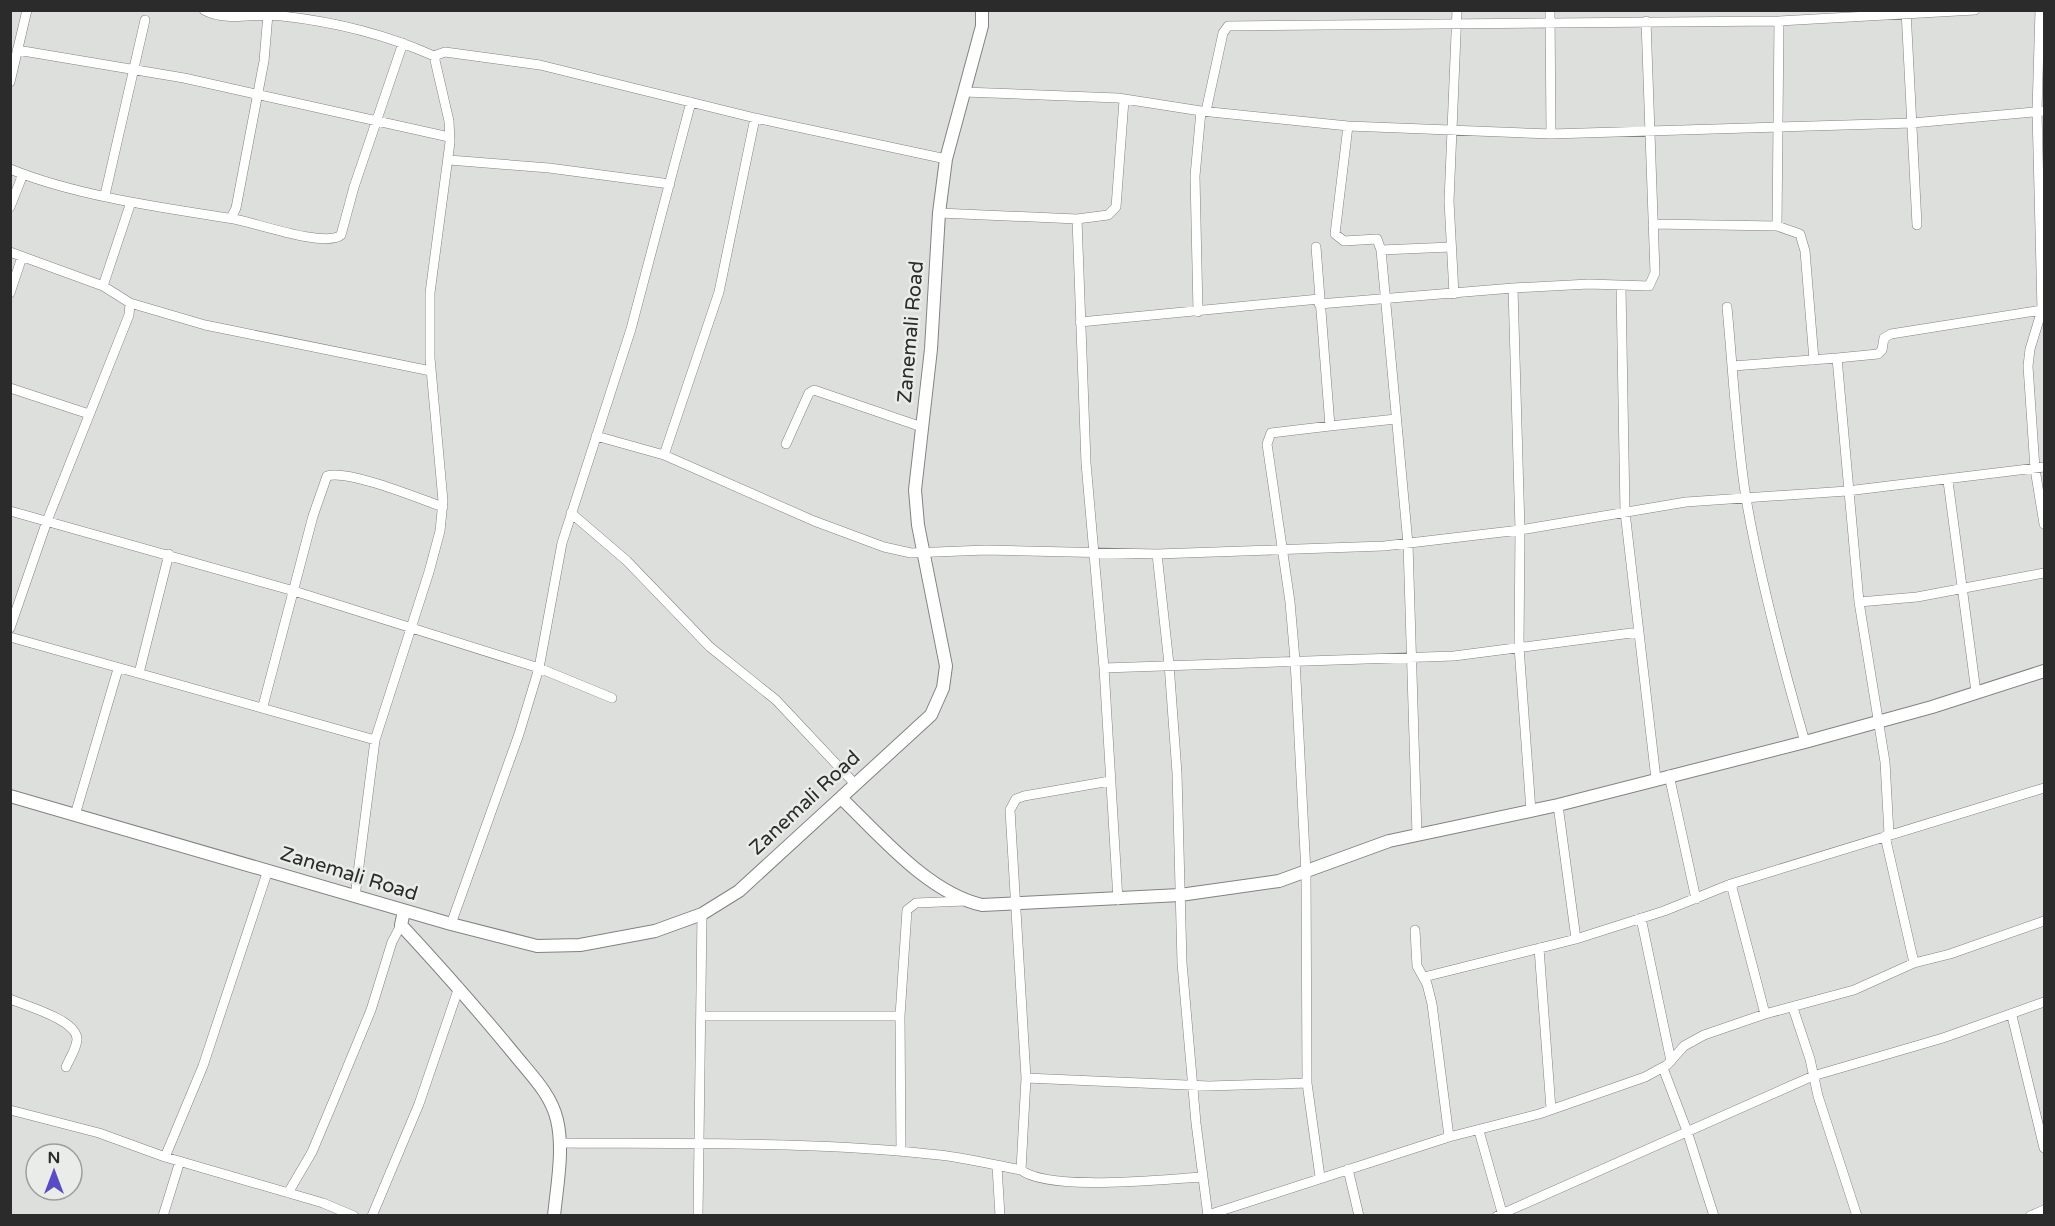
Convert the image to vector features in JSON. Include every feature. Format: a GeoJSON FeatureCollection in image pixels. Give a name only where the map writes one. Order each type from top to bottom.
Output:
{"type":"FeatureCollection","features":[{"type":"Feature","properties":{"kind":"street"},"geometry":{"type":"LineString","coordinates":[[10,82],[27,10]]}},
{"type":"Feature","properties":{"kind":"street"},"geometry":{"type":"LineString","coordinates":[[204,10],[234,16],[268,14],[347,26],[387,36],[434,56],[445,52],[540,65],[755,118],[946,159]]}},
{"type":"Feature","properties":{"kind":"street","name":"Zanemali Road"},"geometry":{"type":"LineString","coordinates":[[10,796],[404,911],[537,946],[619,939],[655,931],[702,914],[739,891],[931,715],[943,688],[946,666],[923,550],[915,490],[931,349],[939,213],[946,159],[982,26],[982,10]]}},
{"type":"Feature","properties":{"kind":"street"},"geometry":{"type":"LineString","coordinates":[[1454,294],[1449,201],[1454,131],[1457,10]]}},
{"type":"Feature","properties":{"kind":"street"},"geometry":{"type":"LineString","coordinates":[[1550,10],[1551,134]]}},
{"type":"Feature","properties":{"kind":"street"},"geometry":{"type":"LineString","coordinates":[[1198,312],[1195,176],[1203,111],[1223,33],[1228,26],[1779,21],[1906,12],[1975,10]]}},
{"type":"Feature","properties":{"kind":"street"},"geometry":{"type":"LineString","coordinates":[[2040,10],[2042,310],[2030,349],[2028,366],[2044,524]]}},
{"type":"Feature","properties":{"kind":"street"},"geometry":{"type":"LineString","coordinates":[[1906,12],[1917,225]]}},
{"type":"Feature","properties":{"kind":"street"},"geometry":{"type":"LineString","coordinates":[[231,219],[236,208],[258,96],[268,14]]}},
{"type":"Feature","properties":{"kind":"street"},"geometry":{"type":"LineString","coordinates":[[105,195],[145,21]]}},
{"type":"Feature","properties":{"kind":"street"},"geometry":{"type":"LineString","coordinates":[[1080,322],[1513,288],[1589,284],[1644,287],[1652,283],[1655,273],[1646,21]]}},
{"type":"Feature","properties":{"kind":"street"},"geometry":{"type":"LineString","coordinates":[[1777,226],[1779,21]]}},
{"type":"Feature","properties":{"kind":"street"},"geometry":{"type":"LineString","coordinates":[[10,169],[131,202],[213,218],[231,219],[314,238],[337,238],[341,235],[403,43]]}},
{"type":"Feature","properties":{"kind":"street"},"geometry":{"type":"LineString","coordinates":[[17,50],[135,68],[449,137]]}},
{"type":"Feature","properties":{"kind":"street"},"geometry":{"type":"LineString","coordinates":[[355,897],[375,740],[429,572],[443,507],[431,371],[430,293],[449,160],[449,137],[434,56]]}},
{"type":"Feature","properties":{"kind":"street"},"geometry":{"type":"LineString","coordinates":[[964,92],[1124,100],[1203,111],[1348,126],[1551,134],[1912,123],[2041,111]]}},
{"type":"Feature","properties":{"kind":"street"},"geometry":{"type":"LineString","coordinates":[[939,213],[1077,219],[1108,215],[1116,207],[1124,100]]}},
{"type":"Feature","properties":{"kind":"street"},"geometry":{"type":"LineString","coordinates":[[451,924],[519,734],[538,668],[562,543],[632,329],[691,102]]}},
{"type":"Feature","properties":{"kind":"street"},"geometry":{"type":"LineString","coordinates":[[664,455],[719,292],[755,118]]}},
{"type":"Feature","properties":{"kind":"street"},"geometry":{"type":"LineString","coordinates":[[1348,126],[1335,234],[1344,241],[1377,239],[1381,250],[1408,544],[1417,835]]}},
{"type":"Feature","properties":{"kind":"street"},"geometry":{"type":"LineString","coordinates":[[449,160],[549,168],[670,184]]}},
{"type":"Feature","properties":{"kind":"street"},"geometry":{"type":"LineString","coordinates":[[10,207],[23,174]]}},
{"type":"Feature","properties":{"kind":"street"},"geometry":{"type":"LineString","coordinates":[[103,286],[131,202]]}},
{"type":"Feature","properties":{"kind":"street"},"geometry":{"type":"LineString","coordinates":[[1077,219],[1086,463],[1104,668],[1118,900]]}},
{"type":"Feature","properties":{"kind":"street"},"geometry":{"type":"LineString","coordinates":[[1653,224],[1777,226],[1800,234],[1804,241],[1814,360]]}},
{"type":"Feature","properties":{"kind":"street"},"geometry":{"type":"LineString","coordinates":[[1316,247],[1330,426]]}},
{"type":"Feature","properties":{"kind":"street"},"geometry":{"type":"LineString","coordinates":[[1381,250],[1451,247]]}},
{"type":"Feature","properties":{"kind":"street"},"geometry":{"type":"LineString","coordinates":[[10,252],[103,286],[130,303],[259,338],[431,371]]}},
{"type":"Feature","properties":{"kind":"street"},"geometry":{"type":"LineString","coordinates":[[10,293],[22,257]]}},
{"type":"Feature","properties":{"kind":"street"},"geometry":{"type":"LineString","coordinates":[[1621,287],[1625,512],[1656,779]]}},
{"type":"Feature","properties":{"kind":"street"},"geometry":{"type":"LineString","coordinates":[[1513,288],[1520,531],[1519,647],[1530,811]]}},
{"type":"Feature","properties":{"kind":"street"},"geometry":{"type":"LineString","coordinates":[[10,628],[47,521],[129,315],[130,303]]}},
{"type":"Feature","properties":{"kind":"street"},"geometry":{"type":"LineString","coordinates":[[1727,307],[1738,443],[1746,499],[1791,695],[1805,742]]}},
{"type":"Feature","properties":{"kind":"street"},"geometry":{"type":"LineString","coordinates":[[1733,366],[1878,354],[1882,350],[1884,338],[1891,334],[2042,310]]}},
{"type":"Feature","properties":{"kind":"street"},"geometry":{"type":"LineString","coordinates":[[1837,358],[1859,602],[1876,723],[1884,762],[1887,835],[1914,963]]}},
{"type":"Feature","properties":{"kind":"street"},"geometry":{"type":"LineString","coordinates":[[10,388],[89,414]]}},
{"type":"Feature","properties":{"kind":"street"},"geometry":{"type":"LineString","coordinates":[[786,444],[808,393],[814,390],[922,427]]}},
{"type":"Feature","properties":{"kind":"street"},"geometry":{"type":"LineString","coordinates":[[1320,1177],[1307,1083],[1306,873],[1296,660],[1267,438],[1271,433],[1396,419]]}},
{"type":"Feature","properties":{"kind":"street"},"geometry":{"type":"LineString","coordinates":[[596,436],[664,455],[814,521],[899,551],[911,553],[923,550],[1157,554],[1283,551],[1408,544],[1520,531],[1686,502],[1848,491],[1948,481],[2040,468]]}},
{"type":"Feature","properties":{"kind":"street"},"geometry":{"type":"LineString","coordinates":[[263,706],[320,490],[327,476],[333,474],[350,477],[443,507]]}},
{"type":"Feature","properties":{"kind":"street"},"geometry":{"type":"LineString","coordinates":[[1948,481],[1976,692]]}},
{"type":"Feature","properties":{"kind":"street"},"geometry":{"type":"LineString","coordinates":[[10,511],[294,591],[538,668],[612,698]]}},
{"type":"Feature","properties":{"kind":"street"},"geometry":{"type":"LineString","coordinates":[[571,513],[627,561],[710,647],[776,700],[855,784]]}},
{"type":"Feature","properties":{"kind":"street"},"geometry":{"type":"LineString","coordinates":[[139,673],[169,554]]}},
{"type":"Feature","properties":{"kind":"street"},"geometry":{"type":"LineString","coordinates":[[1157,554],[1169,664],[1177,773],[1182,963],[1208,1215],[1348,1168],[1551,1109],[1645,1077],[1663,1068],[1684,1046],[1704,1035],[1765,1014],[1854,990],[1914,963],[1950,954],[2044,921]]}},
{"type":"Feature","properties":{"kind":"street"},"geometry":{"type":"LineString","coordinates":[[1859,602],[1917,597],[2044,573]]}},
{"type":"Feature","properties":{"kind":"street"},"geometry":{"type":"LineString","coordinates":[[1104,668],[1454,656],[1639,632]]}},
{"type":"Feature","properties":{"kind":"street"},"geometry":{"type":"LineString","coordinates":[[10,637],[118,669],[263,706],[375,740]]}},
{"type":"Feature","properties":{"kind":"street"},"geometry":{"type":"LineString","coordinates":[[75,814],[118,669]]}},
{"type":"Feature","properties":{"kind":"street"},"geometry":{"type":"LineString","coordinates":[[841,798],[935,885],[966,901],[982,905],[1118,900],[1180,895],[1279,881],[1306,873],[1362,849],[1558,805],[1805,742],[1876,723],[2044,671]]}},
{"type":"Feature","properties":{"kind":"street"},"geometry":{"type":"LineString","coordinates":[[1669,775],[1696,899]]}},
{"type":"Feature","properties":{"kind":"street"},"geometry":{"type":"LineString","coordinates":[[1021,1170],[1026,1078],[1010,810],[1012,803],[1024,796],[1110,781]]}},
{"type":"Feature","properties":{"kind":"street"},"geometry":{"type":"LineString","coordinates":[[1424,976],[1576,939],[1696,899],[1731,884],[2044,788]]}},
{"type":"Feature","properties":{"kind":"street"},"geometry":{"type":"LineString","coordinates":[[1558,805],[1576,939]]}},
{"type":"Feature","properties":{"kind":"street"},"geometry":{"type":"LineString","coordinates":[[165,1157],[203,1066],[268,870]]}},
{"type":"Feature","properties":{"kind":"street"},"geometry":{"type":"LineString","coordinates":[[1731,884],[1765,1014]]}},
{"type":"Feature","properties":{"kind":"street"},"geometry":{"type":"LineString","coordinates":[[901,1152],[900,1016],[909,906],[916,903],[966,901]]}},
{"type":"Feature","properties":{"kind":"street"},"geometry":{"type":"LineString","coordinates":[[288,1193],[312,1152],[371,1010],[386,958],[401,925],[404,911]]}},
{"type":"Feature","properties":{"kind":"street"},"geometry":{"type":"LineString","coordinates":[[698,1215],[697,1144],[702,914]]}},
{"type":"Feature","properties":{"kind":"street"},"geometry":{"type":"LineString","coordinates":[[1641,918],[1671,1061]]}},
{"type":"Feature","properties":{"kind":"street"},"geometry":{"type":"LineString","coordinates":[[401,925],[459,987],[544,1091],[557,1120],[559,1143],[554,1215]]}},
{"type":"Feature","properties":{"kind":"street"},"geometry":{"type":"LineString","coordinates":[[1415,930],[1417,966],[1424,976],[1438,1040],[1449,1137]]}},
{"type":"Feature","properties":{"kind":"street"},"geometry":{"type":"LineString","coordinates":[[1539,948],[1551,1109]]}},
{"type":"Feature","properties":{"kind":"street"},"geometry":{"type":"LineString","coordinates":[[372,1215],[421,1098],[459,987]]}},
{"type":"Feature","properties":{"kind":"street"},"geometry":{"type":"LineString","coordinates":[[10,999],[60,1020],[74,1029],[76,1040],[66,1066]]}},
{"type":"Feature","properties":{"kind":"street"},"geometry":{"type":"LineString","coordinates":[[1479,1131],[1501,1215],[1813,1076],[2012,1016],[2044,1002]]}},
{"type":"Feature","properties":{"kind":"street"},"geometry":{"type":"LineString","coordinates":[[1793,1008],[1857,1215]]}},
{"type":"Feature","properties":{"kind":"street"},"geometry":{"type":"LineString","coordinates":[[701,1016],[900,1016]]}},
{"type":"Feature","properties":{"kind":"street"},"geometry":{"type":"LineString","coordinates":[[2012,1016],[2044,1148]]}},
{"type":"Feature","properties":{"kind":"street"},"geometry":{"type":"LineString","coordinates":[[1663,1068],[1687,1131],[1714,1215]]}},
{"type":"Feature","properties":{"kind":"street"},"geometry":{"type":"LineString","coordinates":[[1026,1078],[1194,1085],[1307,1083]]}},
{"type":"Feature","properties":{"kind":"street"},"geometry":{"type":"LineString","coordinates":[[10,1110],[99,1133],[165,1157],[323,1203],[354,1215]]}},
{"type":"Feature","properties":{"kind":"street"},"geometry":{"type":"LineString","coordinates":[[559,1143],[697,1144],[901,1152],[942,1156],[1021,1170],[1030,1177],[1076,1181],[1203,1177]]}},
{"type":"Feature","properties":{"kind":"street"},"geometry":{"type":"LineString","coordinates":[[163,1215],[180,1161]]}},
{"type":"Feature","properties":{"kind":"street"},"geometry":{"type":"LineString","coordinates":[[998,1166],[1000,1215]]}},
{"type":"Feature","properties":{"kind":"street"},"geometry":{"type":"LineString","coordinates":[[1348,1168],[1359,1215]]}},
{"type":"Feature","properties":{"kind":"street"},"geometry":{"type":"LineString","coordinates":[[2030,1215],[2044,1210]]}}]}
